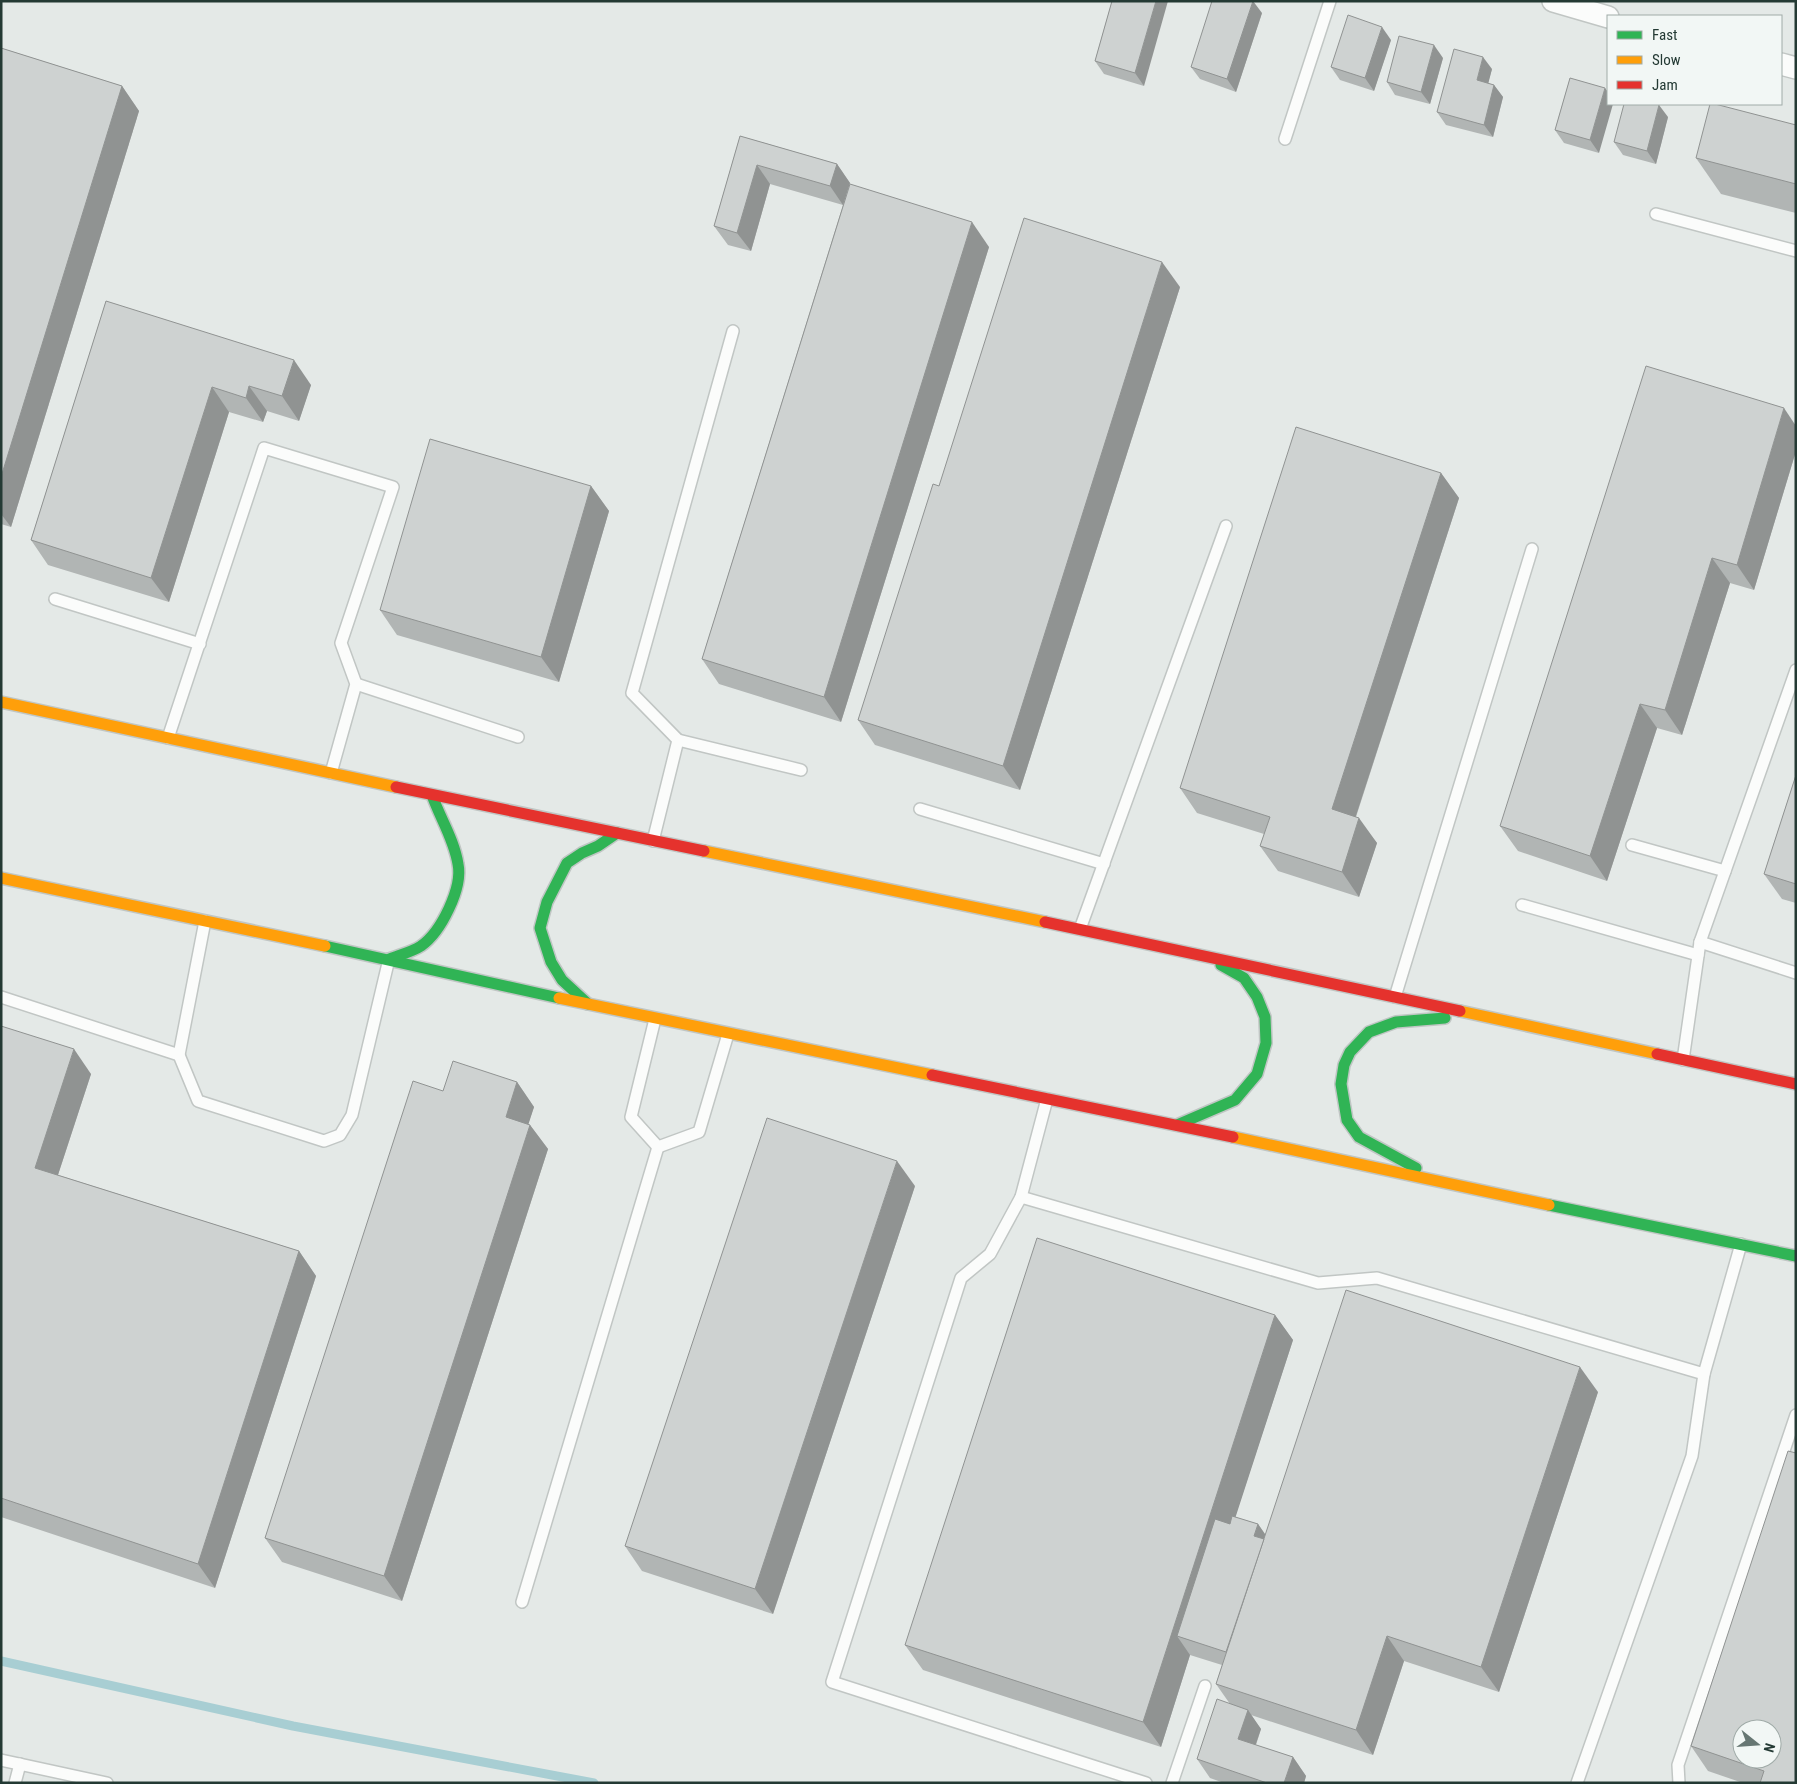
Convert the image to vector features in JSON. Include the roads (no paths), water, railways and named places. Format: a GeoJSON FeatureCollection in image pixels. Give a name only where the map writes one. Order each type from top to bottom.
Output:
{"type":"FeatureCollection","features":[{"type":"Feature","properties":{"kind":"street"},"geometry":{"type":"LineString","coordinates":[[1553,1],[1607,17]]}},
{"type":"Feature","properties":{"kind":"street"},"geometry":{"type":"LineString","coordinates":[[1782,64],[1796,68]]}},
{"type":"Feature","properties":{"kind":"street"},"geometry":{"type":"LineString","coordinates":[[1,702],[432,795],[1080,929],[1796,1084]]}},
{"type":"Feature","properties":{"kind":"street"},"geometry":{"type":"LineString","coordinates":[[389,959],[421,946],[437,930],[450,908],[456,888],[459,866],[453,842],[432,795]]}},
{"type":"Feature","properties":{"kind":"street"},"geometry":{"type":"LineString","coordinates":[[590,1005],[562,980],[551,962],[540,928],[547,902],[567,863],[617,833]]}},
{"type":"Feature","properties":{"kind":"street"},"geometry":{"type":"LineString","coordinates":[[1,878],[389,959],[655,1019],[1177,1125],[1443,1183],[1796,1256]]}},
{"type":"Feature","properties":{"kind":"street"},"geometry":{"type":"LineString","coordinates":[[1177,1125],[1235,1100],[1257,1074],[1266,1043],[1265,1018],[1257,997],[1244,978],[1207,957]]}},
{"type":"Feature","properties":{"kind":"street"},"geometry":{"type":"LineString","coordinates":[[1443,1183],[1358,1137],[1347,1120],[1340,1084],[1344,1065],[1350,1052],[1369,1032],[1396,1022],[1474,1015]]}},
{"type":"Feature","properties":{"kind":"lane"},"geometry":{"type":"LineString","coordinates":[[1285,139],[1330,1]]}},
{"type":"Feature","properties":{"kind":"lane"},"geometry":{"type":"LineString","coordinates":[[1656,214],[1796,251]]}},
{"type":"Feature","properties":{"kind":"lane"},"geometry":{"type":"LineString","coordinates":[[733,331],[632,693],[678,740],[801,770]]}},
{"type":"Feature","properties":{"kind":"lane"},"geometry":{"type":"LineString","coordinates":[[168,738],[264,448],[393,488],[341,643],[356,684],[331,773]]}},
{"type":"Feature","properties":{"kind":"lane"},"geometry":{"type":"LineString","coordinates":[[1080,929],[1226,526]]}},
{"type":"Feature","properties":{"kind":"lane"},"geometry":{"type":"LineString","coordinates":[[1395,998],[1532,550]]}},
{"type":"Feature","properties":{"kind":"lane"},"geometry":{"type":"LineString","coordinates":[[55,599],[200,644]]}},
{"type":"Feature","properties":{"kind":"lane"},"geometry":{"type":"LineString","coordinates":[[1683,1060],[1700,942],[1796,670]]}},
{"type":"Feature","properties":{"kind":"lane"},"geometry":{"type":"LineString","coordinates":[[356,684],[518,737]]}},
{"type":"Feature","properties":{"kind":"lane"},"geometry":{"type":"LineString","coordinates":[[654,841],[678,740]]}},
{"type":"Feature","properties":{"kind":"lane"},"geometry":{"type":"LineString","coordinates":[[920,809],[1104,864]]}},
{"type":"Feature","properties":{"kind":"lane"},"geometry":{"type":"LineString","coordinates":[[1632,844],[1725,871]]}},
{"type":"Feature","properties":{"kind":"lane"},"geometry":{"type":"LineString","coordinates":[[1522,905],[1698,955]]}},
{"type":"Feature","properties":{"kind":"lane"},"geometry":{"type":"LineString","coordinates":[[205,920],[179,1055],[198,1101],[324,1142],[340,1135],[352,1115],[389,959]]}},
{"type":"Feature","properties":{"kind":"lane"},"geometry":{"type":"LineString","coordinates":[[1700,942],[1796,973]]}},
{"type":"Feature","properties":{"kind":"lane"},"geometry":{"type":"LineString","coordinates":[[1,997],[179,1055]]}},
{"type":"Feature","properties":{"kind":"lane"},"geometry":{"type":"LineString","coordinates":[[655,1019],[631,1117],[658,1148]]}},
{"type":"Feature","properties":{"kind":"lane"},"geometry":{"type":"LineString","coordinates":[[658,1148],[699,1132],[728,1034]]}},
{"type":"Feature","properties":{"kind":"lane"},"geometry":{"type":"LineString","coordinates":[[1047,1099],[1021,1197],[990,1254],[961,1278],[832,1682],[1146,1783]]}},
{"type":"Feature","properties":{"kind":"lane"},"geometry":{"type":"LineString","coordinates":[[522,1602],[658,1148]]}},
{"type":"Feature","properties":{"kind":"lane"},"geometry":{"type":"LineString","coordinates":[[1021,1197],[1318,1283],[1377,1278],[1704,1374]]}},
{"type":"Feature","properties":{"kind":"lane"},"geometry":{"type":"LineString","coordinates":[[1577,1783],[1692,1456],[1704,1374],[1741,1244]]}},
{"type":"Feature","properties":{"kind":"lane"},"geometry":{"type":"LineString","coordinates":[[1679,1783],[1678,1765],[1796,1415]]}},
{"type":"Feature","properties":{"kind":"lane"},"geometry":{"type":"LineString","coordinates":[[1172,1783],[1205,1686]]}},
{"type":"Feature","properties":{"kind":"lane"},"geometry":{"type":"LineString","coordinates":[[1,1760],[90,1781],[107,1783]]}},
{"type":"Feature","properties":{"kind":"lane"},"geometry":{"type":"LineString","coordinates":[[15,1783],[20,1764]]}},
{"type":"Feature","properties":{"kind":"waterway"},"geometry":{"type":"LineString","coordinates":[[1,1661],[293,1726],[594,1783]]}}]}
